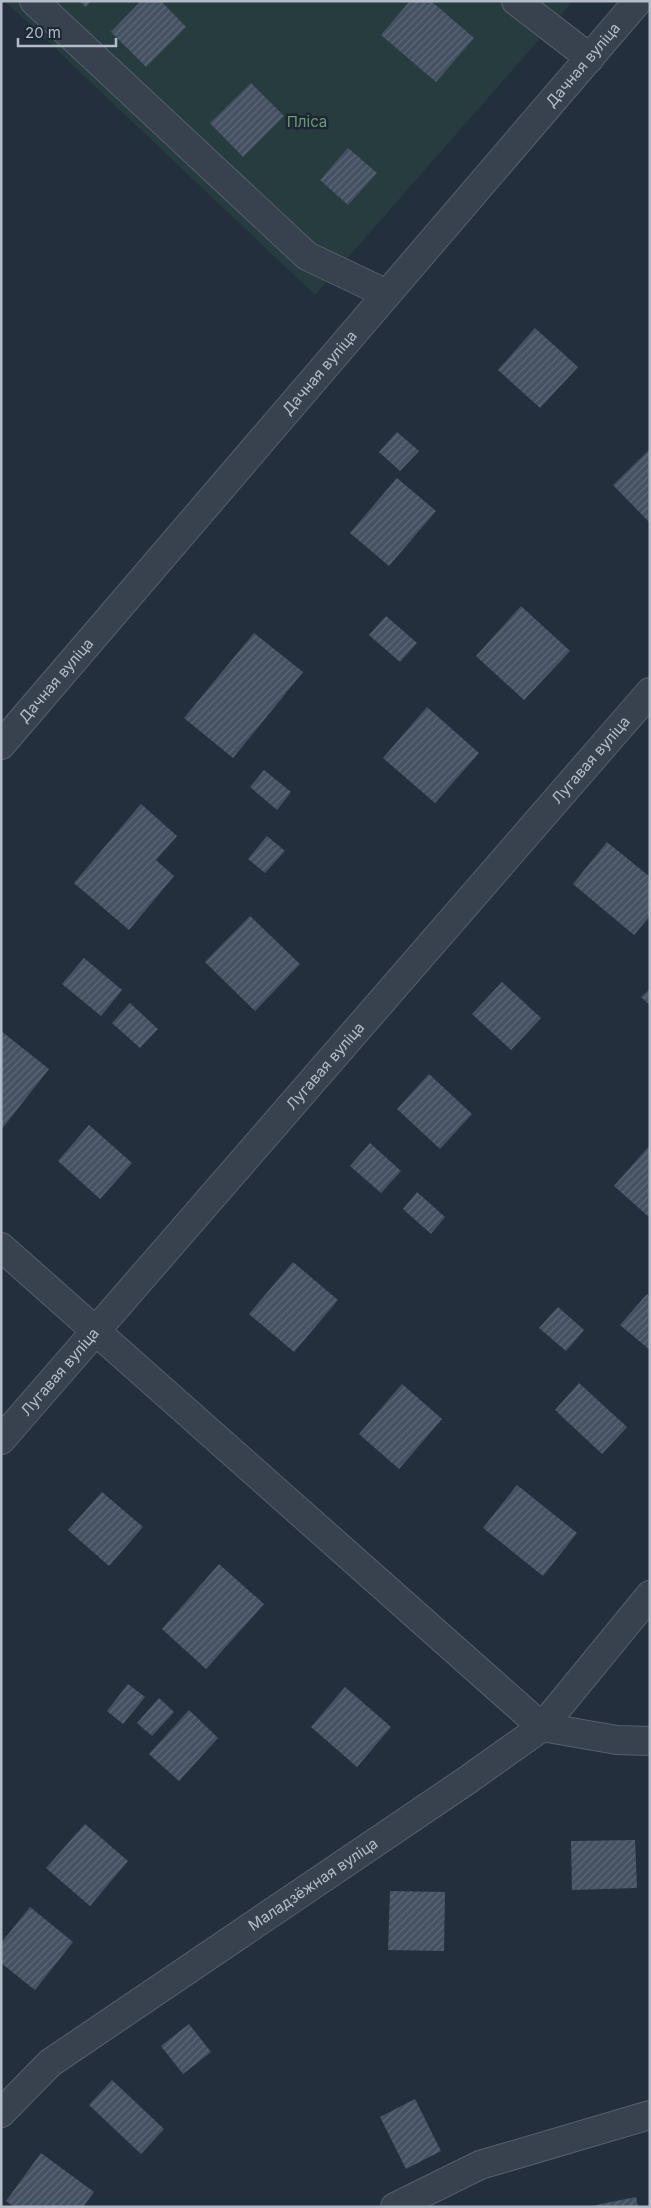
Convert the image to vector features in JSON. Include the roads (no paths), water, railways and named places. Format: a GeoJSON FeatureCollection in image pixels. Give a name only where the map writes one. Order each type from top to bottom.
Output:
{"type":"FeatureCollection","features":[{"type":"Feature","properties":{"kind":"street"},"geometry":{"type":"LineString","coordinates":[[34,1],[307,256],[387,294]]}},
{"type":"Feature","properties":{"kind":"street"},"geometry":{"type":"LineString","coordinates":[[516,1],[590,58]]}},
{"type":"Feature","properties":{"kind":"street","name":"Дачная вуліца"},"geometry":{"type":"LineString","coordinates":[[1,745],[638,1]]}},
{"type":"Feature","properties":{"kind":"street","name":"Лугавая вуліца"},"geometry":{"type":"LineString","coordinates":[[1,1440],[650,692]]}},
{"type":"Feature","properties":{"kind":"street"},"geometry":{"type":"LineString","coordinates":[[1,1247],[542,1728],[617,1740],[650,1741]]}},
{"type":"Feature","properties":{"kind":"street","name":"Маладзёжная вуліца"},"geometry":{"type":"LineString","coordinates":[[1,2114],[50,2063],[542,1728],[650,1595]]}},
{"type":"Feature","properties":{"kind":"street"},"geometry":{"type":"LineString","coordinates":[[396,2207],[480,2165],[650,2115]]}},
{"type":"Feature","properties":{"kind":"park label","name":"Пліса"},"geometry":{"type":"Point","coordinates":[307,122]}}]}
